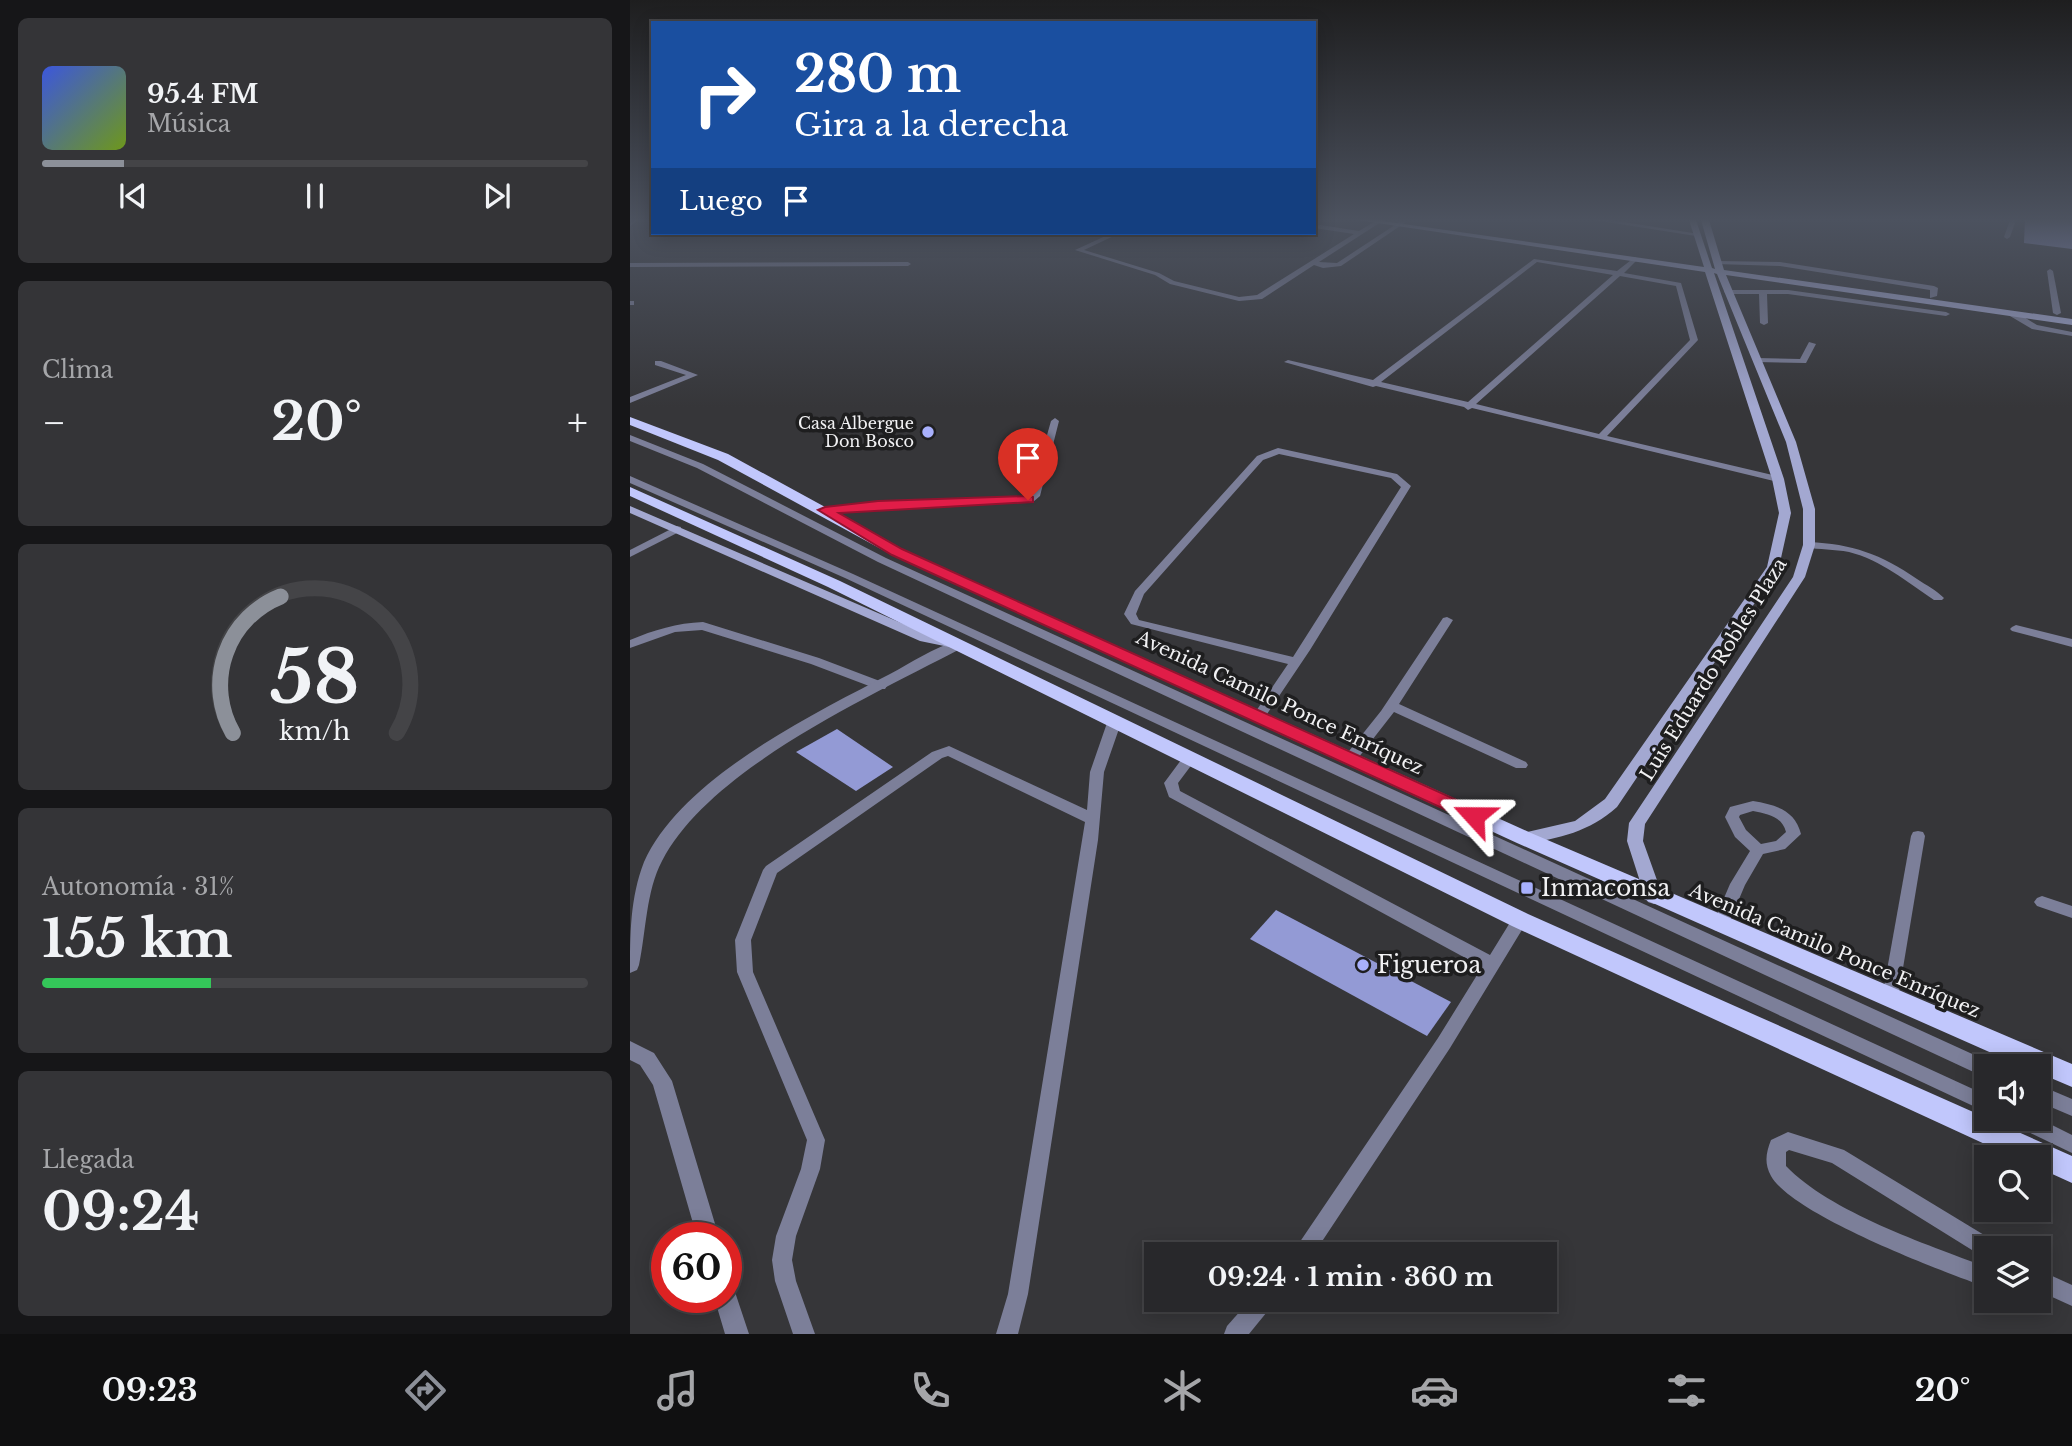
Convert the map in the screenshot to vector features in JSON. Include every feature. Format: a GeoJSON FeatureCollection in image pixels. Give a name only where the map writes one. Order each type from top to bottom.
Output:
{"type":"FeatureCollection","features":[{"type":"Feature","properties":{"kind":"main road","name":"Avenida Camilo Ponce Enríquez"},"geometry":{"type":"LineString","coordinates":[[630,421],[723,457],[825,510],[897,552],[1350,759],[1720,926],[2072,1076]]}},
{"type":"Feature","properties":{"kind":"main road"},"geometry":{"type":"LineString","coordinates":[[630,492],[834,584],[1520,920],[2072,1170]]}},
{"type":"Feature","properties":{"kind":"street","name":"Luis Eduardo Robles Plaza"},"geometry":{"type":"LineString","coordinates":[[1524,838],[1576,829],[1595,819],[1611,803],[1773,567],[1785,513],[1778,479],[1719,282]]}},
{"type":"Feature","properties":{"kind":"street","name":"Luis Eduardo Robles Plaza"},"geometry":{"type":"LineString","coordinates":[[1654,897],[1635,841],[1637,823],[1799,577],[1809,545],[1809,509],[1791,442],[1723,282]]}},
{"type":"Feature","properties":{"kind":"street"},"geometry":{"type":"LineString","coordinates":[[1811,282],[2072,322]]}},
{"type":"Feature","properties":{"kind":"street"},"geometry":{"type":"LineString","coordinates":[[1829,282],[2072,316]]}},
{"type":"Feature","properties":{"kind":"street"},"geometry":{"type":"LineString","coordinates":[[630,509],[925,638],[957,645]]}},
{"type":"Feature","properties":{"kind":"street"},"geometry":{"type":"LineString","coordinates":[[630,965],[653,861],[679,822],[710,791],[800,729],[957,645]]}},
{"type":"Feature","properties":{"kind":"street"},"geometry":{"type":"LineString","coordinates":[[630,1050],[647,1059],[662,1081],[704,1222]]}},
{"type":"Feature","properties":{"kind":"street"},"geometry":{"type":"LineString","coordinates":[[731,1313],[737,1334]]}},
{"type":"Feature","properties":{"kind":"lane"},"geometry":{"type":"LineString","coordinates":[[1171,282],[1239,299],[1259,297],[1281,282]]}},
{"type":"Feature","properties":{"kind":"lane"},"geometry":{"type":"LineString","coordinates":[[1373,384],[1507,282]]}},
{"type":"Feature","properties":{"kind":"lane"},"geometry":{"type":"LineString","coordinates":[[1468,407],[1610,282]]}},
{"type":"Feature","properties":{"kind":"lane"},"geometry":{"type":"LineString","coordinates":[[1600,438],[1694,340],[1681,285],[1666,282]]}},
{"type":"Feature","properties":{"kind":"lane"},"geometry":{"type":"LineString","coordinates":[[2052,282],[2057,313]]}},
{"type":"Feature","properties":{"kind":"lane"},"geometry":{"type":"LineString","coordinates":[[1728,292],[1825,296],[1946,314]]}},
{"type":"Feature","properties":{"kind":"lane"},"geometry":{"type":"LineString","coordinates":[[1763,292],[1764,323]]}},
{"type":"Feature","properties":{"kind":"lane"},"geometry":{"type":"LineString","coordinates":[[2013,314],[2035,327],[2072,334]]}},
{"type":"Feature","properties":{"kind":"lane"},"geometry":{"type":"LineString","coordinates":[[1757,360],[1802,361],[1812,344]]}},
{"type":"Feature","properties":{"kind":"lane"},"geometry":{"type":"LineString","coordinates":[[1288,362],[1778,479]]}},
{"type":"Feature","properties":{"kind":"lane"},"geometry":{"type":"LineString","coordinates":[[630,400],[694,375],[658,363]]}},
{"type":"Feature","properties":{"kind":"lane"},"geometry":{"type":"LineString","coordinates":[[825,510],[878,505],[1028,500],[1035,496],[1055,421]]}},
{"type":"Feature","properties":{"kind":"lane","name":"Avenida Camilo Ponce Enríquez"},"geometry":{"type":"LineString","coordinates":[[630,438],[701,466],[882,560],[1974,1063]]}},
{"type":"Feature","properties":{"kind":"lane"},"geometry":{"type":"LineString","coordinates":[[1258,717],[1296,662],[1406,486],[1394,476],[1278,452],[1260,458],[1139,593],[1129,614],[1135,622],[1296,662]]}},
{"type":"Feature","properties":{"kind":"lane"},"geometry":{"type":"LineString","coordinates":[[630,479],[874,587],[1974,1098]]}},
{"type":"Feature","properties":{"kind":"lane"},"geometry":{"type":"LineString","coordinates":[[630,554],[677,529]]}},
{"type":"Feature","properties":{"kind":"lane"},"geometry":{"type":"LineString","coordinates":[[1809,545],[1836,545],[1874,555],[1938,598]]}},
{"type":"Feature","properties":{"kind":"lane"},"geometry":{"type":"LineString","coordinates":[[1350,759],[1391,706],[1447,620]]}},
{"type":"Feature","properties":{"kind":"lane"},"geometry":{"type":"LineString","coordinates":[[630,644],[685,625],[703,626],[815,661],[881,686]]}},
{"type":"Feature","properties":{"kind":"lane"},"geometry":{"type":"LineString","coordinates":[[2016,629],[2072,643]]}},
{"type":"Feature","properties":{"kind":"lane"},"geometry":{"type":"LineString","coordinates":[[1391,706],[1521,765]]}},
{"type":"Feature","properties":{"kind":"lane"},"geometry":{"type":"LineString","coordinates":[[1007,1334],[1018,1293],[1094,820],[1097,772],[1114,723]]}},
{"type":"Feature","properties":{"kind":"lane"},"geometry":{"type":"LineString","coordinates":[[804,1334],[783,1270],[782,1250],[815,1160],[816,1140],[745,972],[743,940],[771,870],[937,755],[949,751],[1094,820]]}},
{"type":"Feature","properties":{"kind":"lane"},"geometry":{"type":"LineString","coordinates":[[1189,759],[1171,783],[1174,794],[1492,964]]}},
{"type":"Feature","properties":{"kind":"lane"},"geometry":{"type":"LineString","coordinates":[[1890,998],[1919,836]]}},
{"type":"Feature","properties":{"kind":"lane"},"geometry":{"type":"LineString","coordinates":[[1720,926],[1738,884],[1758,850]]}},
{"type":"Feature","properties":{"kind":"lane"},"geometry":{"type":"LineString","coordinates":[[2042,902],[2072,912]]}},
{"type":"Feature","properties":{"kind":"lane"},"geometry":{"type":"LineString","coordinates":[[1310,1242],[1444,1043],[1520,920]]}},
{"type":"Feature","properties":{"kind":"lane"},"geometry":{"type":"LineString","coordinates":[[2051,1098],[2072,1108]]}},
{"type":"Feature","properties":{"kind":"lane"},"geometry":{"type":"LineString","coordinates":[[2045,1131],[2072,1144]]}},
{"type":"Feature","properties":{"kind":"lane"},"geometry":{"type":"LineString","coordinates":[[1974,1240],[1837,1156],[1788,1141],[1778,1146],[1774,1161],[1780,1174],[1805,1195],[1885,1236],[1974,1272]]}},
{"type":"Feature","properties":{"kind":"lane"},"geometry":{"type":"LineString","coordinates":[[2051,1286],[2072,1296]]}},
{"type":"Feature","properties":{"kind":"lane"},"geometry":{"type":"LineString","coordinates":[[1235,1334],[1254,1312]]}},
{"type":"Feature","properties":{"kind":"building"},"geometry":{"type":"Polygon","coordinates":[[[837,729],[893,767],[856,791],[796,752],[837,729]]]}},
{"type":"Feature","properties":{"kind":"building"},"geometry":{"type":"Polygon","coordinates":[[[1276,910],[1451,1002],[1427,1036],[1250,939],[1276,910]]]}},
{"type":"Feature","properties":{"kind":"place","name":"Casa Albergue Don Bosco"},"geometry":{"type":"Point","coordinates":[928,432]}},
{"type":"Feature","properties":{"kind":"place","name":"Inmaconsa"},"geometry":{"type":"Point","coordinates":[1527,888]}},
{"type":"Feature","properties":{"kind":"place","name":"Figueroa"},"geometry":{"type":"Point","coordinates":[1363,965]}},
{"type":"Feature","properties":{"kind":"route"},"geometry":{"type":"LineString","coordinates":[[1028,500],[878,505],[825,510],[897,552],[1474,816]]}}]}
